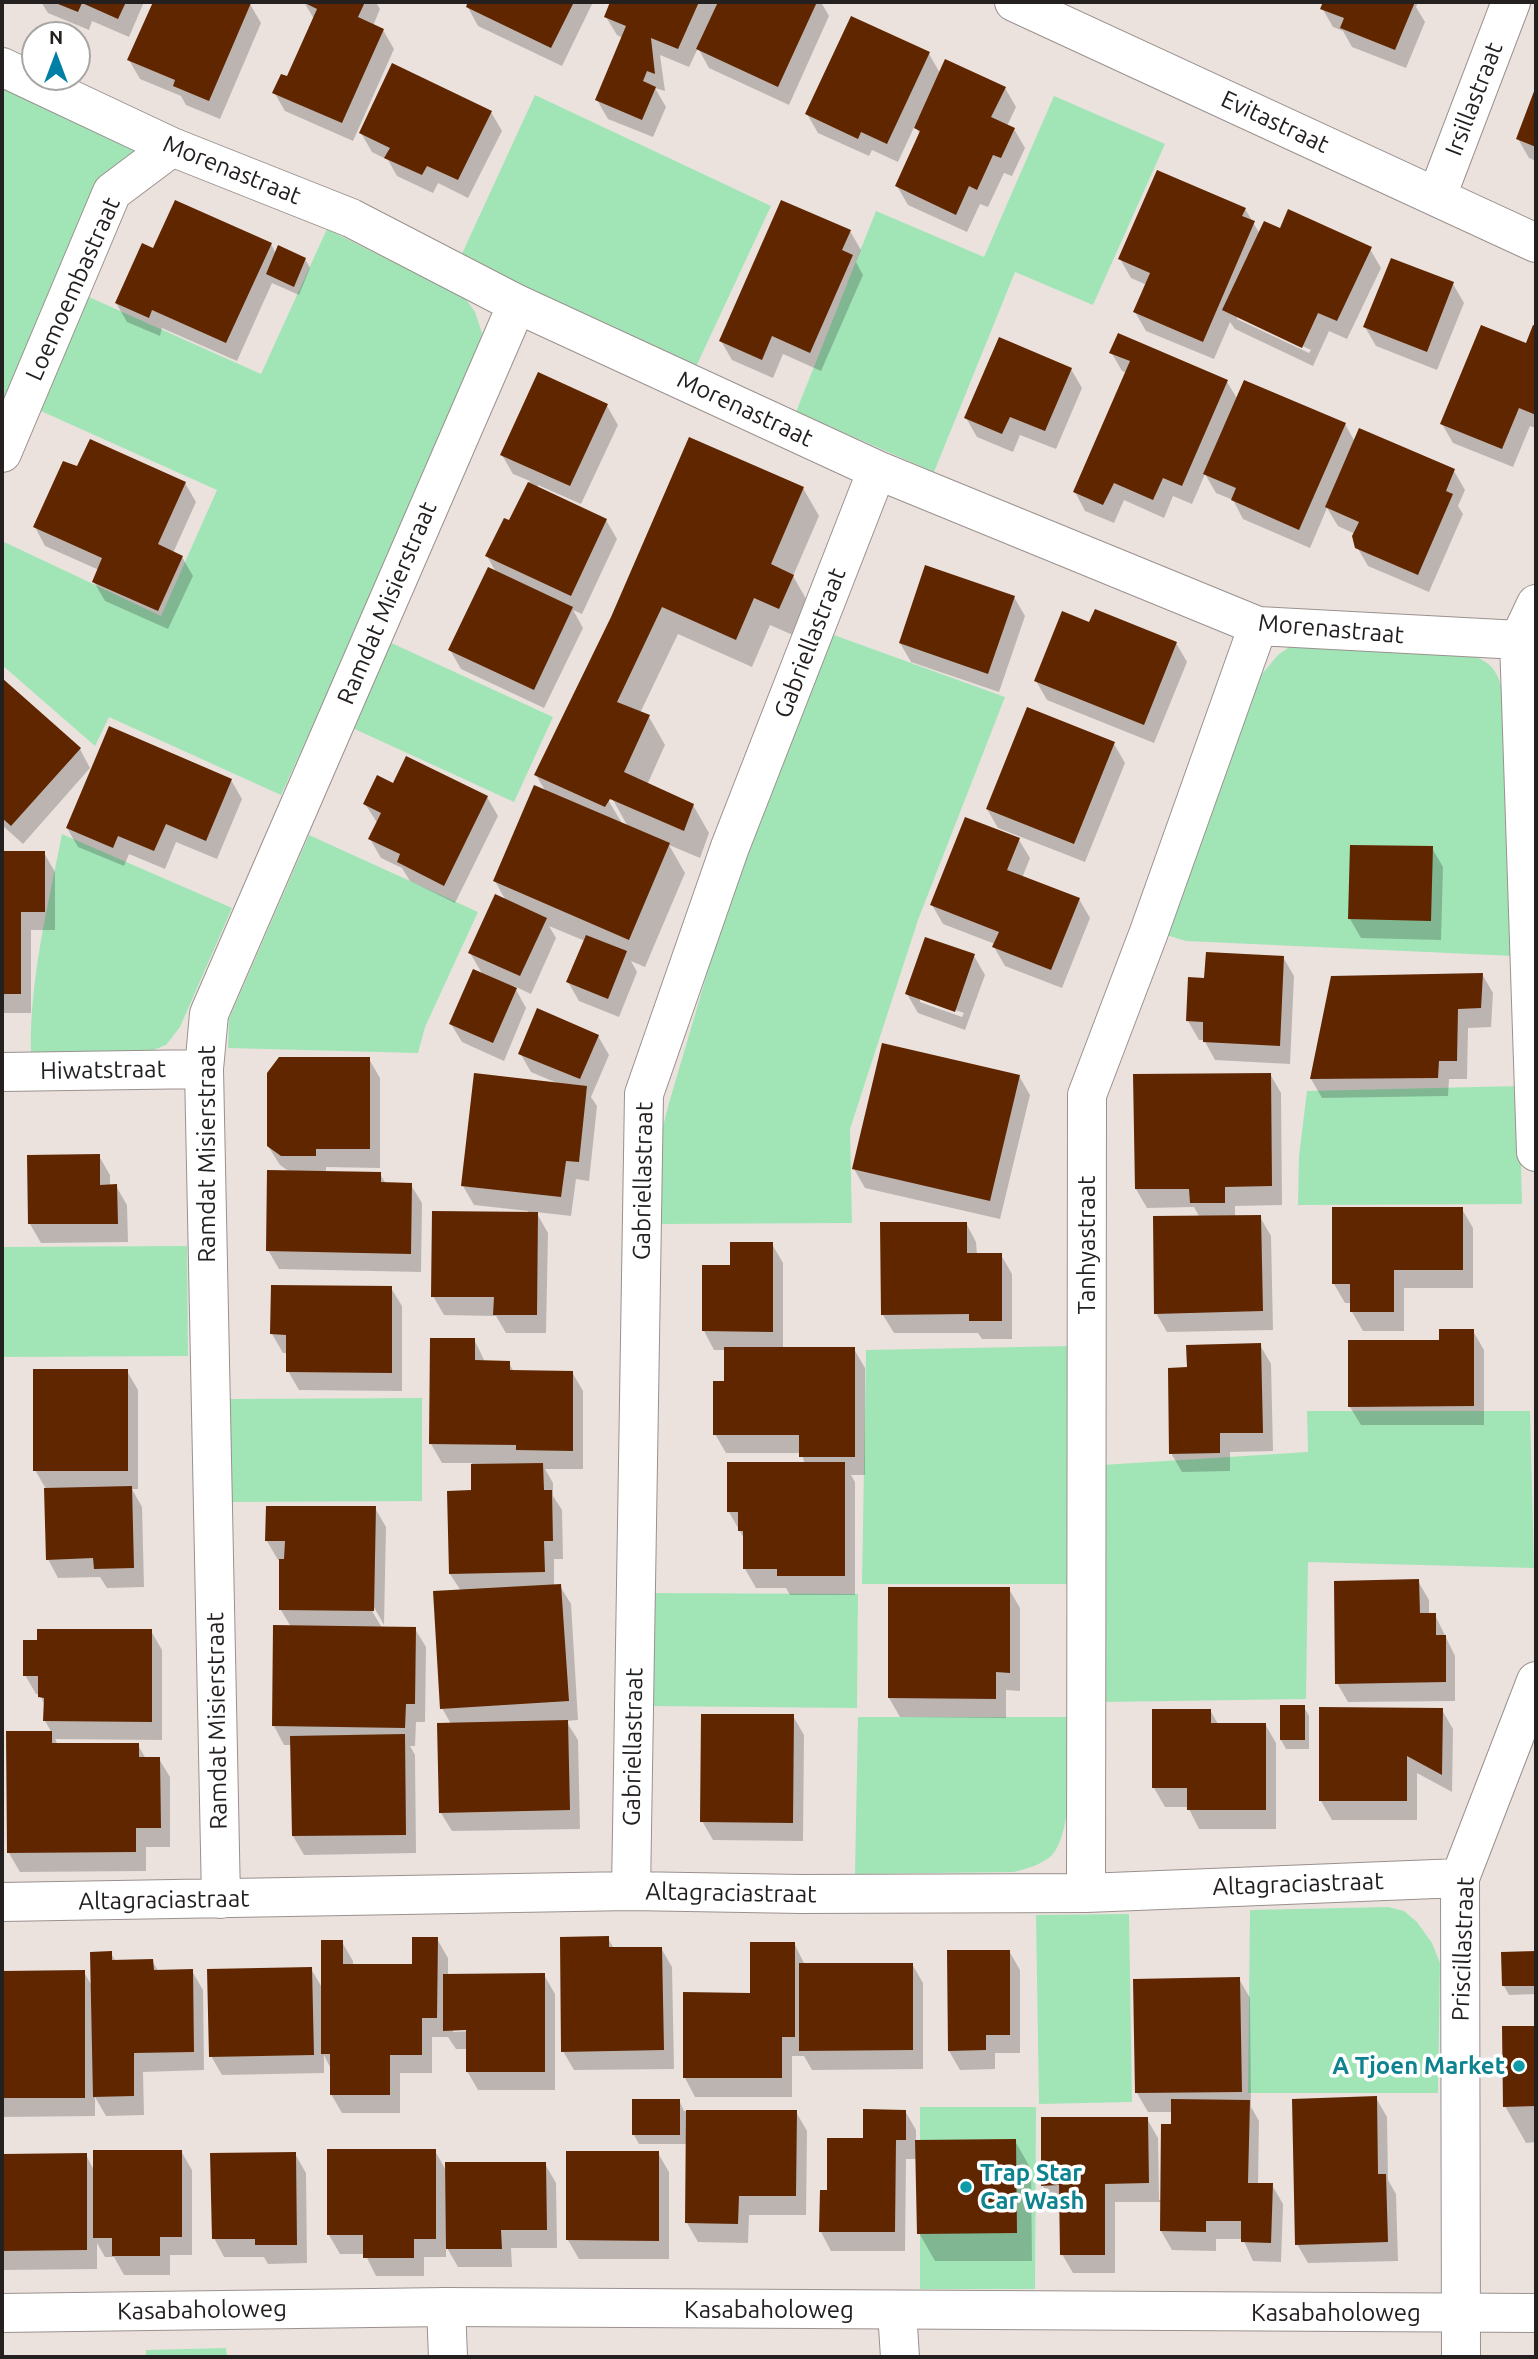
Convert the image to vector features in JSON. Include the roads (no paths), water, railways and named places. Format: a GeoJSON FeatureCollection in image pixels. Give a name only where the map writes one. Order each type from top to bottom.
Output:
{"type":"FeatureCollection","features":[{"type":"Feature","properties":{"kind":"street","name":"Evitastraat"},"geometry":{"type":"LineString","coordinates":[[1014,2],[1536,243]]}},
{"type":"Feature","properties":{"kind":"street","name":"Irsillastraat"},"geometry":{"type":"LineString","coordinates":[[1437,196],[1511,2]]}},
{"type":"Feature","properties":{"kind":"street","name":"Morenastraat"},"geometry":{"type":"LineString","coordinates":[[2,68],[172,147],[351,218],[517,304],[877,470],[1258,626],[1519,640]]}},
{"type":"Feature","properties":{"kind":"street","name":"Loemoembastraat"},"geometry":{"type":"LineString","coordinates":[[2,453],[112,192],[172,147]]}},
{"type":"Feature","properties":{"kind":"street","name":"Ramdat Misierstraat"},"geometry":{"type":"LineString","coordinates":[[220,1899],[204,1069],[209,1014],[517,304]]}},
{"type":"Feature","properties":{"kind":"street","name":"Gabriellastraat"},"geometry":{"type":"LineString","coordinates":[[631,1891],[644,1094],[730,847],[877,470]]}},
{"type":"Feature","properties":{"kind":"street"},"geometry":{"type":"LineString","coordinates":[[1536,604],[1519,640],[1536,1152]]}},
{"type":"Feature","properties":{"kind":"street","name":"Tanhyastraat"},"geometry":{"type":"LineString","coordinates":[[1086,1893],[1087,1095],[1149,932],[1258,626]]}},
{"type":"Feature","properties":{"kind":"street","name":"Hiwatstraat"},"geometry":{"type":"LineString","coordinates":[[2,1072],[204,1069]]}},
{"type":"Feature","properties":{"kind":"street","name":"Priscillastraat"},"geometry":{"type":"LineString","coordinates":[[1461,2357],[1460,1878],[1536,1681]]}},
{"type":"Feature","properties":{"kind":"street","name":"Altagraciastraat"},"geometry":{"type":"LineString","coordinates":[[2,1902],[631,1891],[800,1894],[1086,1893],[1460,1878]]}},
{"type":"Feature","properties":{"kind":"street"},"geometry":{"type":"LineString","coordinates":[[446,2307],[448,2357]]}},
{"type":"Feature","properties":{"kind":"street","name":"Kasabaholoweg"},"geometry":{"type":"LineString","coordinates":[[2,2313],[446,2307],[1536,2313]]}},
{"type":"Feature","properties":{"kind":"street"},"geometry":{"type":"LineString","coordinates":[[897,2311],[900,2357]]}},
{"type":"Feature","properties":{"kind":"place","name":"A Tjoen Market"},"geometry":{"type":"Point","coordinates":[1519,2066]}},
{"type":"Feature","properties":{"kind":"place","name":"Trap Star Car Wash"},"geometry":{"type":"Point","coordinates":[966,2187]}}]}
